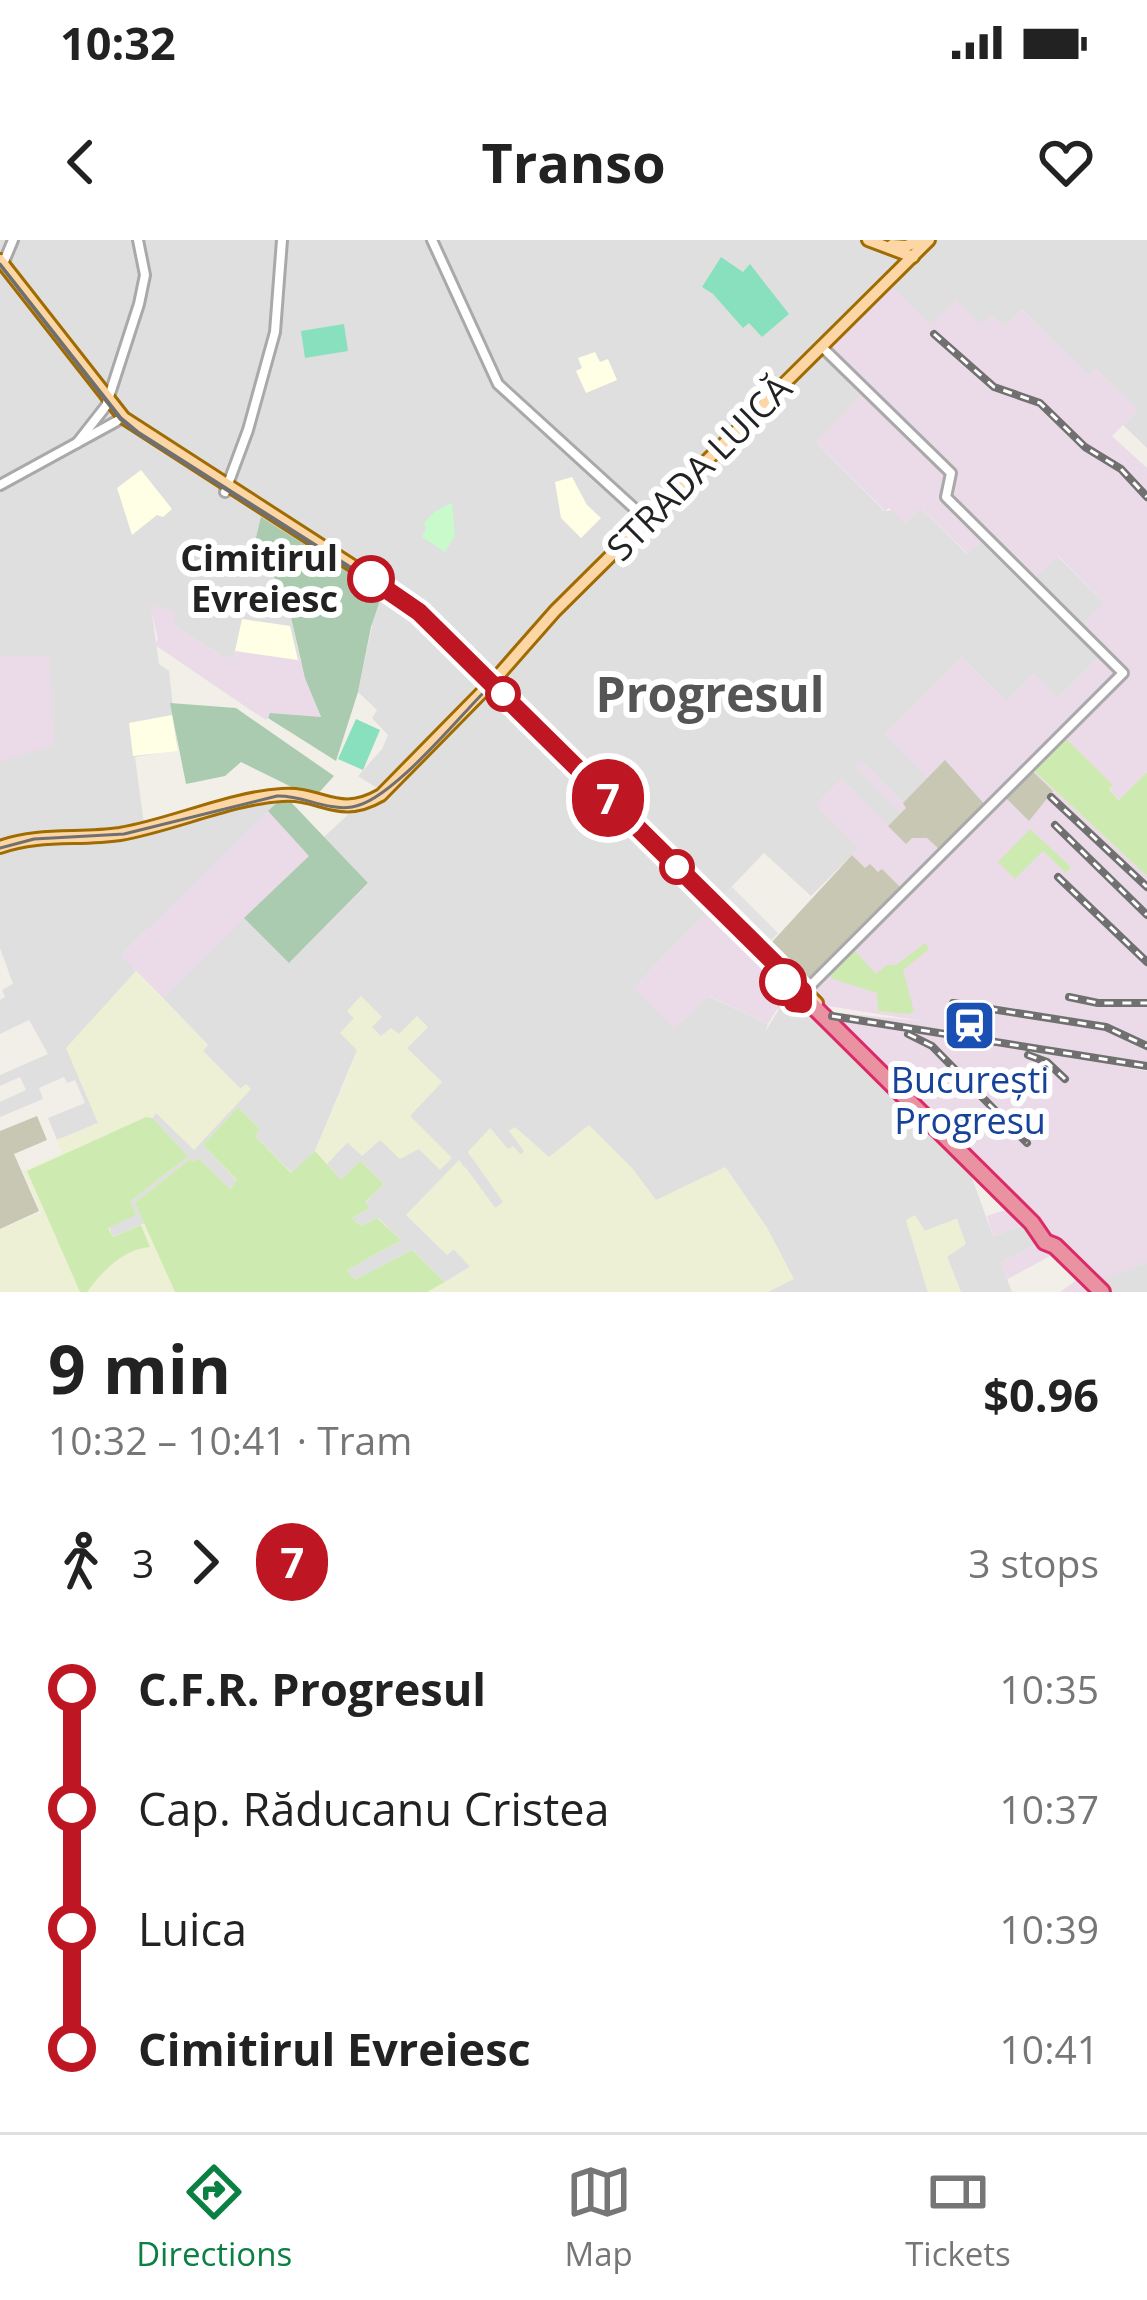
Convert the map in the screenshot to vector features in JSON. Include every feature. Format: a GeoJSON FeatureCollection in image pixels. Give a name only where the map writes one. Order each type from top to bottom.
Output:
{"type":"FeatureCollection","features":[{"type":"Feature","properties":{"kind":"highway"},"geometry":{"type":"LineString","coordinates":[[808,998],[1104,1292]]}},
{"type":"Feature","properties":{"kind":"main road"},"geometry":{"type":"LineString","coordinates":[[868,240],[909,250],[909,261]]}},
{"type":"Feature","properties":{"kind":"main road"},"geometry":{"type":"LineString","coordinates":[[888,245],[925,240]]}},
{"type":"Feature","properties":{"kind":"main road","name":"STRADA LUICĂ"},"geometry":{"type":"LineString","coordinates":[[0,847],[30,838],[129,832],[282,795],[338,807],[375,799],[925,240]]}},
{"type":"Feature","properties":{"kind":"main road"},"geometry":{"type":"LineString","coordinates":[[1,264],[117,421],[415,605],[808,998]]}},
{"type":"Feature","properties":{"kind":"main road"},"geometry":{"type":"LineString","coordinates":[[107,403],[227,489]]}},
{"type":"Feature","properties":{"kind":"street"},"geometry":{"type":"LineString","coordinates":[[1,264],[13,240]]}},
{"type":"Feature","properties":{"kind":"street"},"geometry":{"type":"LineString","coordinates":[[77,443],[107,403],[145,275],[137,240]]}},
{"type":"Feature","properties":{"kind":"street"},"geometry":{"type":"LineString","coordinates":[[227,489],[276,326],[282,240]]}},
{"type":"Feature","properties":{"kind":"street"},"geometry":{"type":"LineString","coordinates":[[432,240],[498,384],[628,505],[642,525]]}},
{"type":"Feature","properties":{"kind":"street"},"geometry":{"type":"LineString","coordinates":[[808,998],[1124,673],[946,497],[951,473],[822,347]]}},
{"type":"Feature","properties":{"kind":"street"},"geometry":{"type":"LineString","coordinates":[[0,484],[117,421]]}},
{"type":"Feature","properties":{"kind":"shaded area"},"geometry":{"type":"Polygon","coordinates":[[[0,240],[1147,240],[1147,448],[1123,425],[1137,410],[1096,369],[1089,376],[1022,310],[1004,327],[981,325],[868,389],[817,443],[884,511],[921,508],[967,554],[987,536],[1057,556],[1104,602],[1103,654],[1058,697],[1006,701],[962,657],[885,734],[928,778],[903,803],[862,761],[901,813],[888,826],[841,779],[859,848],[811,896],[764,853],[634,988],[708,996],[768,1024],[765,1032],[779,1009],[820,1017],[968,1167],[993,1236],[1024,1225],[1036,1238],[1038,1243],[1001,1263],[1012,1292],[961,1292],[947,1257],[956,1219],[925,1231],[906,1220],[928,1292],[768,1292],[793,1278],[767,1228],[726,1168],[656,1201],[632,1168],[549,1158],[516,1128],[524,1152],[520,1155],[508,1150],[491,1129],[468,1152],[504,1201],[496,1209],[465,1167],[447,1255],[453,1249],[471,1266],[445,1282],[412,1250],[356,1281],[347,1270],[400,1239],[378,1218],[361,1226],[351,1217],[368,1207],[365,1203],[383,1184],[341,1180],[326,1164],[348,1142],[380,1139],[408,1152],[419,1149],[410,1115],[407,1048],[427,1028],[382,1037],[347,1011],[354,1018],[357,1050],[315,1151],[292,1174],[254,1135],[203,1145],[238,1181],[229,1190],[197,1158],[145,1223],[113,1237],[108,1228],[130,1202],[173,1168],[152,1118],[157,1112],[194,1149],[241,1089],[203,1051],[207,1044],[163,998],[244,918],[290,962],[368,884],[324,837],[353,810],[385,793],[358,776],[388,735],[372,718],[377,710],[358,692],[376,607],[254,546],[286,596],[300,659],[235,652],[233,659],[222,656],[151,606],[159,664],[169,671],[178,750],[135,757],[144,824],[269,794],[281,799],[122,955],[136,971],[112,1001],[98,1123],[57,1140],[48,1118],[85,1103],[75,1080],[67,1083],[64,1077],[39,1088],[43,1099],[0,1117],[0,1102],[26,1090],[20,1077],[0,1086],[0,1075],[48,1054],[29,1020],[0,1034],[2,990],[13,984],[0,948],[0,240]]]}},
{"type":"Feature","properties":{"kind":"shaded area"},"geometry":{"type":"Polygon","coordinates":[[[891,285],[931,325],[956,300],[981,324],[992,315],[1004,327],[1022,310],[1089,375],[1096,369],[1138,410],[1112,436],[1147,468],[1147,772],[1120,800],[1109,790],[1113,786],[1031,768],[1147,876],[1147,1069],[1119,1066],[1147,1071],[1147,1262],[1087,1286],[1092,1292],[1060,1292],[1078,1279],[1054,1254],[1006,1280],[1001,1263],[1038,1243],[1024,1225],[993,1236],[987,1216],[1020,1205],[831,1017],[838,1018],[839,1013],[922,1021],[822,1005],[808,990],[879,872],[865,869],[852,855],[858,848],[815,805],[841,779],[889,826],[901,813],[855,766],[861,760],[903,803],[927,778],[885,734],[962,657],[1006,701],[1034,673],[1058,697],[1102,654],[1081,626],[1104,602],[1058,556],[1032,581],[987,536],[968,554],[921,508],[905,524],[889,508],[885,511],[816,442],[867,389],[826,348],[891,285]]]}},
{"type":"Feature","properties":{"kind":"shaded area"},"geometry":{"type":"Polygon","coordinates":[[[595,352],[600,362],[608,359],[617,380],[586,393],[576,371],[582,368],[578,358],[595,352]]]}},
{"type":"Feature","properties":{"kind":"shaded area"},"geometry":{"type":"Polygon","coordinates":[[[141,470],[172,509],[132,535],[117,488],[141,470]]]}},
{"type":"Feature","properties":{"kind":"shaded area"},"geometry":{"type":"Polygon","coordinates":[[[572,477],[587,505],[601,518],[581,538],[561,518],[555,482],[572,477]]]}},
{"type":"Feature","properties":{"kind":"shaded area"},"geometry":{"type":"Polygon","coordinates":[[[261,517],[382,594],[336,761],[268,718],[270,713],[321,717],[305,678],[286,596],[254,546],[261,517]]]}},
{"type":"Feature","properties":{"kind":"shaded area"},"geometry":{"type":"Polygon","coordinates":[[[150,605],[175,612],[174,626],[222,656],[233,659],[235,651],[300,659],[321,718],[271,713],[266,720],[249,709],[155,645],[158,639],[150,605]]]}},
{"type":"Feature","properties":{"kind":"shaded area"},"geometry":{"type":"Polygon","coordinates":[[[242,619],[290,626],[298,660],[235,651],[242,619]]]}},
{"type":"Feature","properties":{"kind":"shaded area"},"geometry":{"type":"Polygon","coordinates":[[[49,655],[54,745],[0,762],[0,657],[49,655]]]}},
{"type":"Feature","properties":{"kind":"shaded area"},"geometry":{"type":"Polygon","coordinates":[[[170,703],[236,708],[334,776],[314,798],[241,762],[225,776],[186,784],[170,703]]]}},
{"type":"Feature","properties":{"kind":"shaded area"},"geometry":{"type":"Polygon","coordinates":[[[172,715],[178,751],[133,756],[129,723],[172,715]]]}},
{"type":"Feature","properties":{"kind":"shaded area"},"geometry":{"type":"Polygon","coordinates":[[[945,760],[986,806],[941,851],[927,838],[912,838],[906,844],[888,826],[906,808],[903,803],[945,760]]]}},
{"type":"Feature","properties":{"kind":"shaded area"},"geometry":{"type":"Polygon","coordinates":[[[1030,769],[1053,791],[1029,821],[1004,796],[1030,769]]]}},
{"type":"Feature","properties":{"kind":"shaded area"},"geometry":{"type":"Polygon","coordinates":[[[281,799],[288,799],[368,883],[289,963],[244,918],[309,856],[268,811],[281,799]]]}},
{"type":"Feature","properties":{"kind":"shaded area"},"geometry":{"type":"Polygon","coordinates":[[[268,811],[310,855],[163,998],[121,956],[268,811]]]}},
{"type":"Feature","properties":{"kind":"shaded area"},"geometry":{"type":"Polygon","coordinates":[[[852,855],[865,868],[870,864],[878,872],[882,869],[903,890],[811,981],[772,942],[852,855]]]}},
{"type":"Feature","properties":{"kind":"shaded area"},"geometry":{"type":"Polygon","coordinates":[[[732,887],[778,933],[768,944],[721,897],[732,887]]]}},
{"type":"Feature","properties":{"kind":"shaded area"},"geometry":{"type":"Polygon","coordinates":[[[709,910],[806,1014],[777,1009],[768,1024],[709,996],[674,1029],[634,988],[709,910]]]}},
{"type":"Feature","properties":{"kind":"shaded area"},"geometry":{"type":"Polygon","coordinates":[[[136,971],[208,1045],[203,1051],[240,1089],[246,1084],[251,1089],[194,1150],[156,1113],[152,1119],[188,1156],[130,1202],[136,1215],[109,1227],[113,1237],[145,1223],[135,1203],[190,1159],[198,1158],[229,1189],[237,1181],[203,1145],[238,1107],[260,1129],[255,1136],[292,1173],[315,1151],[357,1050],[340,1033],[354,1018],[347,1011],[361,996],[382,1017],[372,1027],[381,1036],[391,1028],[399,1034],[417,1016],[428,1027],[407,1048],[442,1082],[410,1116],[452,1158],[440,1170],[419,1149],[400,1159],[380,1140],[362,1156],[347,1142],[327,1164],[341,1180],[360,1161],[384,1184],[365,1202],[369,1208],[352,1218],[361,1226],[377,1218],[401,1240],[347,1270],[355,1280],[412,1250],[445,1282],[470,1267],[454,1249],[447,1255],[406,1215],[459,1160],[495,1208],[503,1202],[468,1152],[490,1128],[508,1149],[513,1146],[521,1155],[524,1151],[509,1131],[515,1127],[549,1157],[589,1125],[656,1200],[725,1167],[767,1228],[794,1279],[768,1292],[0,1292],[0,1230],[41,1212],[23,1171],[62,1153],[57,1140],[98,1123],[66,1048],[136,971]]]}},
{"type":"Feature","properties":{"kind":"shaded area"},"geometry":{"type":"Polygon","coordinates":[[[37,1116],[47,1140],[14,1154],[39,1211],[0,1229],[0,1131],[37,1116]]]}},
{"type":"Feature","properties":{"kind":"shaded area"},"geometry":{"type":"Polygon","coordinates":[[[915,1215],[925,1231],[957,1219],[966,1244],[947,1257],[961,1292],[928,1292],[906,1220],[915,1215]]]}},
{"type":"Feature","properties":{"kind":"shaded area"},"geometry":{"type":"Polygon","coordinates":[[[1147,1262],[1147,1292],[1109,1292],[1098,1281],[1147,1262]]]}},
{"type":"Feature","properties":{"kind":"green space"},"geometry":{"type":"Polygon","coordinates":[[[721,257],[743,272],[750,264],[789,314],[762,337],[749,323],[743,328],[702,287],[721,257]]]}},
{"type":"Feature","properties":{"kind":"green space"},"geometry":{"type":"Polygon","coordinates":[[[344,324],[348,351],[305,358],[301,331],[344,324]]]}},
{"type":"Feature","properties":{"kind":"green space"},"geometry":{"type":"Polygon","coordinates":[[[452,503],[455,536],[445,552],[422,537],[424,523],[452,503]]]}},
{"type":"Feature","properties":{"kind":"green space"},"geometry":{"type":"Polygon","coordinates":[[[356,719],[380,730],[363,770],[338,759],[356,719]]]}},
{"type":"Feature","properties":{"kind":"green space"},"geometry":{"type":"Polygon","coordinates":[[[1063,736],[1113,785],[1109,790],[1119,800],[1147,772],[1147,876],[1031,768],[1063,736]]]}},
{"type":"Feature","properties":{"kind":"green space"},"geometry":{"type":"Polygon","coordinates":[[[1030,829],[1071,867],[1066,873],[1043,851],[1015,879],[998,862],[1030,829]]]}},
{"type":"Feature","properties":{"kind":"green space"},"geometry":{"type":"Polygon","coordinates":[[[925,943],[929,949],[903,970],[914,1011],[909,1014],[878,1011],[877,993],[827,973],[853,949],[876,974],[925,943]]]}},
{"type":"Feature","properties":{"kind":"green space"},"geometry":{"type":"Polygon","coordinates":[[[238,1107],[260,1129],[255,1136],[291,1173],[315,1151],[341,1180],[360,1161],[384,1184],[365,1202],[369,1208],[352,1218],[361,1226],[377,1218],[401,1240],[347,1270],[355,1280],[412,1250],[445,1282],[427,1292],[175,1292],[135,1203],[190,1159],[198,1158],[230,1189],[237,1180],[203,1145],[238,1107]]]}},
{"type":"Feature","properties":{"kind":"green space"},"geometry":{"type":"Polygon","coordinates":[[[146,1117],[188,1156],[130,1202],[136,1215],[108,1228],[113,1237],[141,1225],[150,1247],[123,1256],[87,1292],[80,1292],[27,1171],[146,1117]]]}},
{"type":"Feature","properties":{"kind":"tram line"},"geometry":{"type":"LineString","coordinates":[[0,264],[121,418],[419,612],[803,991],[803,1003],[793,1003],[762,953],[418,612],[120,419],[0,265]]}},
{"type":"Feature","properties":{"kind":"tram line","name":"7"},"geometry":{"type":"LineString","coordinates":[[371,579],[412,606],[500,691],[803,991],[803,1004],[793,1003],[783,982]]}},
{"type":"Feature","properties":{"kind":"tram line"},"geometry":{"type":"LineString","coordinates":[[0,848],[34,839],[124,834],[277,796],[342,808],[367,802],[404,775],[441,738],[487,689],[486,678]]}},
{"type":"Feature","properties":{"kind":"railway"},"geometry":{"type":"LineString","coordinates":[[934,334],[994,387],[1040,403],[1085,447],[1121,469],[1147,497]]}},
{"type":"Feature","properties":{"kind":"railway"},"geometry":{"type":"LineString","coordinates":[[1051,797],[1147,887]]}},
{"type":"Feature","properties":{"kind":"railway"},"geometry":{"type":"LineString","coordinates":[[1055,825],[1147,915]]}},
{"type":"Feature","properties":{"kind":"railway"},"geometry":{"type":"LineString","coordinates":[[1058,877],[1147,962]]}},
{"type":"Feature","properties":{"kind":"railway"},"geometry":{"type":"LineString","coordinates":[[1069,997],[1098,1003],[1147,1003]]}},
{"type":"Feature","properties":{"kind":"railway"},"geometry":{"type":"LineString","coordinates":[[953,1003],[1106,1027],[1147,1046]]}},
{"type":"Feature","properties":{"kind":"railway"},"geometry":{"type":"LineString","coordinates":[[832,1016],[1147,1066]]}},
{"type":"Feature","properties":{"kind":"railway"},"geometry":{"type":"LineString","coordinates":[[908,1034],[932,1046],[1027,1143]]}},
{"type":"Feature","properties":{"kind":"railway"},"geometry":{"type":"LineString","coordinates":[[1028,1055],[1047,1062],[1065,1079]]}},
{"type":"Feature","properties":{"kind":"place","name":"Cimitirul Evreiesc"},"geometry":{"type":"Point","coordinates":[371,579]}},
{"type":"Feature","properties":{"kind":"place","name":"București Progresu"},"geometry":{"type":"Point","coordinates":[970,1025]}},
{"type":"Feature","properties":{"kind":"district","name":"Progresul"},"geometry":{"type":"Point","coordinates":[710,695]}}]}
